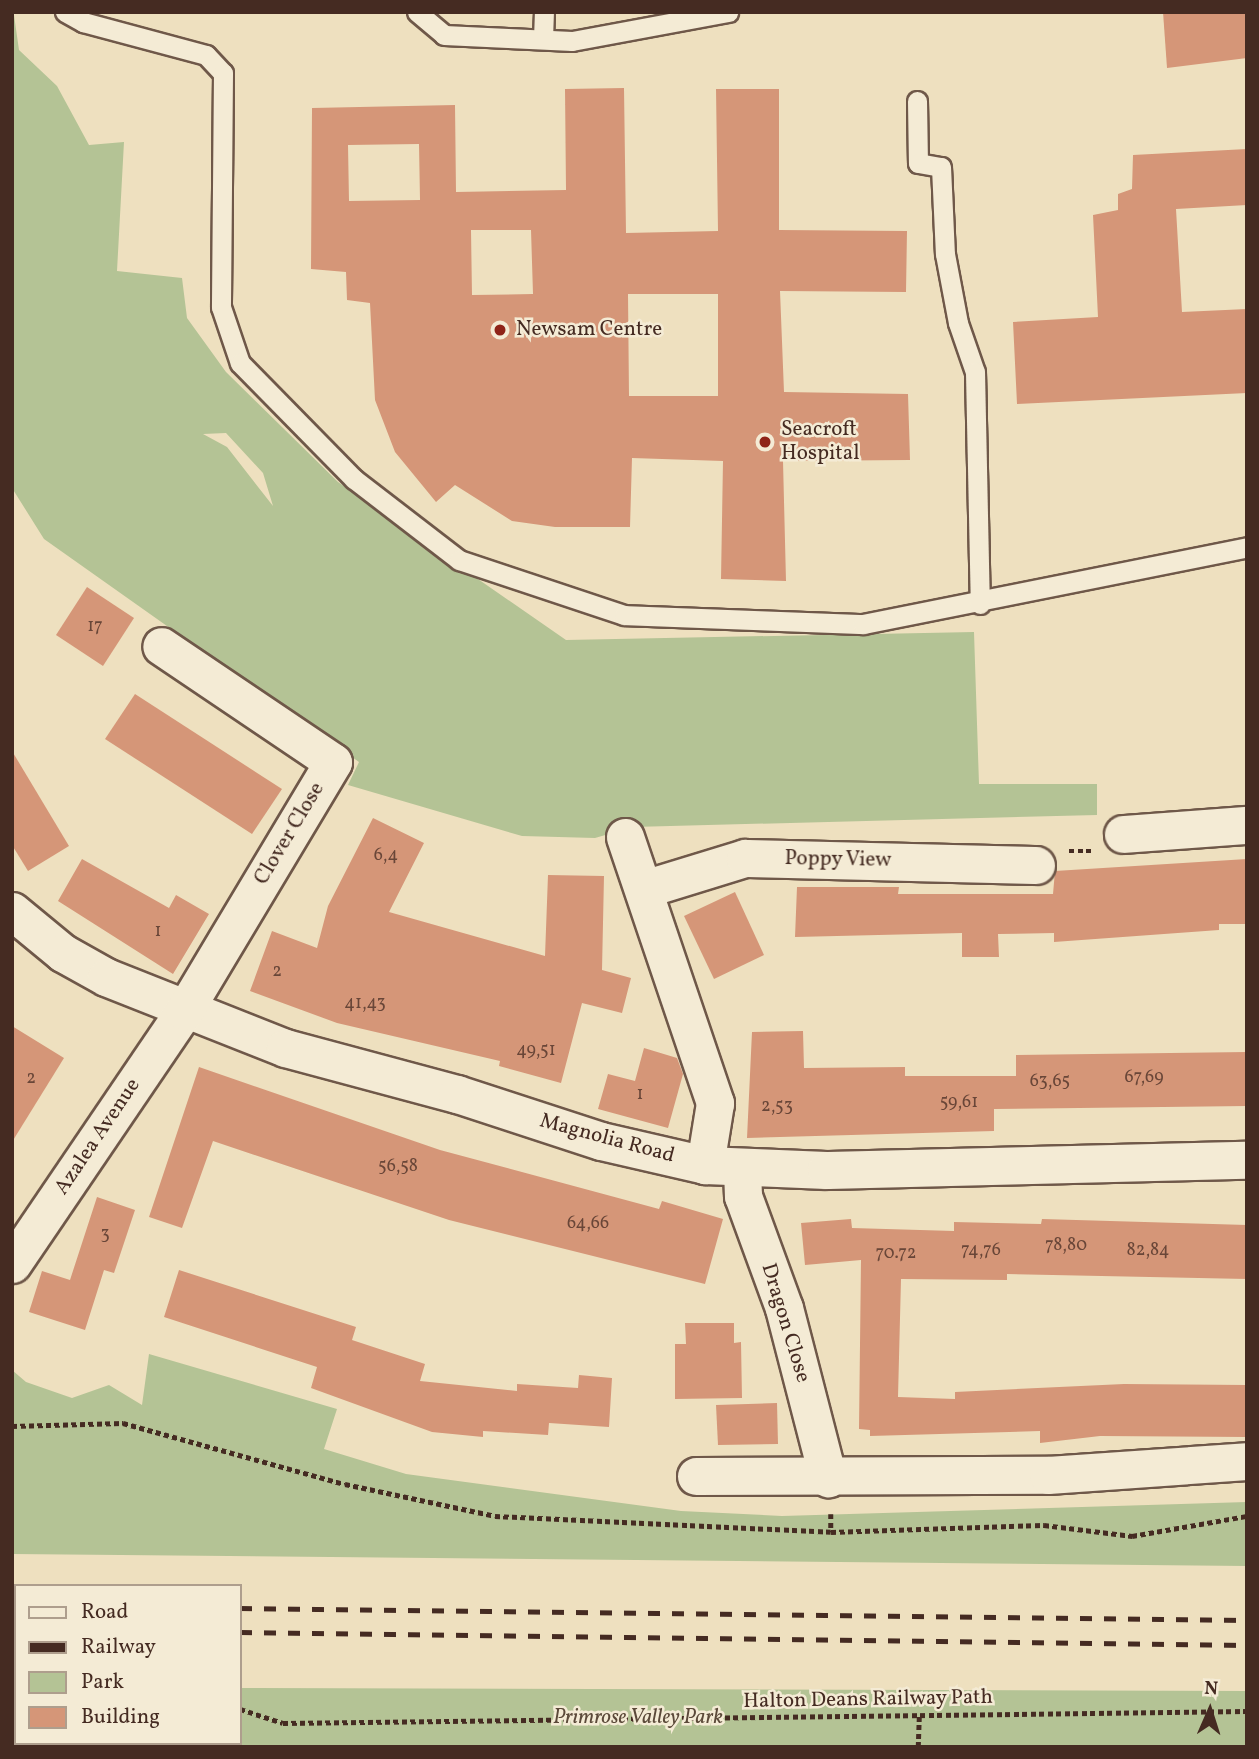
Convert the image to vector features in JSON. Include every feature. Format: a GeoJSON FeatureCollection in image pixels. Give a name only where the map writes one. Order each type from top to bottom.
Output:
{"type":"FeatureCollection","features":[{"type":"Feature","properties":{"kind":"street","name":"Clover Close"},"geometry":{"type":"LineString","coordinates":[[161,646],[332,762],[184,1011]]}},
{"type":"Feature","properties":{"kind":"street"},"geometry":{"type":"LineString","coordinates":[[1123,834],[1247,825]]}},
{"type":"Feature","properties":{"kind":"street"},"geometry":{"type":"LineString","coordinates":[[625,837],[715,1103],[705,1165]]}},
{"type":"Feature","properties":{"kind":"street","name":"Poppy View"},"geometry":{"type":"LineString","coordinates":[[644,889],[746,858],[1036,865]]}},
{"type":"Feature","properties":{"kind":"street","name":"Magnolia Road"},"geometry":{"type":"LineString","coordinates":[[12,911],[63,953],[184,1011],[285,1048],[457,1094],[601,1141],[705,1165],[742,1168],[1247,1160]]}},
{"type":"Feature","properties":{"kind":"street","name":"Azalea Avenue"},"geometry":{"type":"LineString","coordinates":[[12,1264],[184,1011]]}},
{"type":"Feature","properties":{"kind":"street","name":"Dragon Close"},"geometry":{"type":"LineString","coordinates":[[742,1168],[743,1196],[783,1308],[828,1478]]}},
{"type":"Feature","properties":{"kind":"street"},"geometry":{"type":"LineString","coordinates":[[696,1476],[828,1478],[1048,1475],[1247,1461]]}},
{"type":"Feature","properties":{"kind":"lane"},"geometry":{"type":"LineString","coordinates":[[65,12],[83,22],[206,54],[223,74],[221,307],[240,363],[354,479],[459,559],[624,615],[863,624],[980,604],[1247,548]]}},
{"type":"Feature","properties":{"kind":"lane"},"geometry":{"type":"LineString","coordinates":[[417,12],[444,34],[572,41],[728,12]]}},
{"type":"Feature","properties":{"kind":"lane"},"geometry":{"type":"LineString","coordinates":[[543,39],[544,12]]}},
{"type":"Feature","properties":{"kind":"lane"},"geometry":{"type":"LineString","coordinates":[[917,102],[918,163],[941,167],[947,265],[958,323],[975,372],[980,604]]}},
{"type":"Feature","properties":{"kind":"path"},"geometry":{"type":"LineString","coordinates":[[1036,865],[1038,852],[1122,850],[1123,834]]}},
{"type":"Feature","properties":{"kind":"path"},"geometry":{"type":"LineString","coordinates":[[12,1426],[123,1423],[345,1484],[495,1516],[831,1532],[1044,1525],[1132,1536],[1247,1516]]}},
{"type":"Feature","properties":{"kind":"path","name":"Halton Deans Railway Path"},"geometry":{"type":"LineString","coordinates":[[242,1710],[283,1723],[1247,1711]]}},
{"type":"Feature","properties":{"kind":"path"},"geometry":{"type":"LineString","coordinates":[[918,1747],[919,1715]]}},
{"type":"Feature","properties":{"kind":"green space"},"geometry":{"type":"Polygon","coordinates":[[[14,15],[19,50],[57,86],[89,145],[124,142],[117,271],[182,278],[187,318],[226,372],[338,482],[566,640],[974,632],[979,784],[1097,784],[1097,815],[633,827],[595,838],[522,836],[348,785],[359,762],[44,539],[12,488],[14,15]],[[226,433],[203,434],[227,447],[273,506],[263,473],[226,433]]]}},
{"type":"Feature","properties":{"kind":"green space"},"geometry":{"type":"Polygon","coordinates":[[[149,1354],[337,1409],[324,1449],[406,1474],[681,1511],[782,1516],[1247,1502],[1247,1566],[12,1554],[12,1370],[26,1382],[72,1398],[109,1385],[142,1405],[149,1354]]]}},
{"type":"Feature","properties":{"kind":"green space","name":"Primrose Valley Park"},"geometry":{"type":"Polygon","coordinates":[[[12,1687],[14,1745],[242,1745],[242,1688],[1247,1691],[1247,1747],[12,1747],[12,1687]]]}},
{"type":"Feature","properties":{"kind":"building"},"geometry":{"type":"Polygon","coordinates":[[[1163,12],[1247,12],[1247,58],[1167,68],[1163,12]]]}},
{"type":"Feature","properties":{"kind":"building","name":"Newsam Centre"},"geometry":{"type":"Polygon","coordinates":[[[624,88],[626,233],[718,231],[716,89],[779,89],[779,230],[907,231],[906,292],[780,291],[784,392],[908,394],[910,460],[783,461],[786,581],[721,579],[723,461],[632,458],[630,527],[555,527],[512,521],[455,485],[436,502],[395,452],[375,400],[370,303],[347,300],[346,272],[311,269],[312,108],[455,105],[456,192],[566,190],[565,89],[624,88]],[[419,144],[348,145],[349,201],[420,200],[419,144]],[[471,230],[472,295],[533,294],[531,230],[471,230]],[[628,294],[629,396],[718,396],[718,294],[628,294]]]}},
{"type":"Feature","properties":{"kind":"building"},"geometry":{"type":"Polygon","coordinates":[[[1247,149],[1247,205],[1176,209],[1182,312],[1247,309],[1247,393],[1017,404],[1013,322],[1098,317],[1093,215],[1118,210],[1118,194],[1132,189],[1133,155],[1247,149]]]}},
{"type":"Feature","properties":{"kind":"building"},"geometry":{"type":"Polygon","coordinates":[[[87,587],[134,618],[103,666],[56,635],[87,587]]]}},
{"type":"Feature","properties":{"kind":"building"},"geometry":{"type":"Polygon","coordinates":[[[135,694],[282,789],[252,834],[105,739],[135,694]]]}},
{"type":"Feature","properties":{"kind":"building"},"geometry":{"type":"Polygon","coordinates":[[[12,751],[69,846],[28,871],[12,845],[12,751]]]}},
{"type":"Feature","properties":{"kind":"building"},"geometry":{"type":"Polygon","coordinates":[[[373,818],[424,843],[389,912],[545,956],[548,875],[604,876],[602,970],[631,978],[622,1013],[582,1003],[561,1083],[499,1066],[500,1061],[337,1023],[250,991],[272,931],[317,948],[328,906],[373,818]]]}},
{"type":"Feature","properties":{"kind":"building"},"geometry":{"type":"Polygon","coordinates":[[[82,859],[169,908],[176,895],[209,914],[173,974],[58,901],[82,859]]]}},
{"type":"Feature","properties":{"kind":"building"},"geometry":{"type":"Polygon","coordinates":[[[1247,859],[1247,924],[1219,924],[1219,930],[1054,942],[1054,933],[998,934],[999,957],[962,957],[962,933],[795,937],[797,887],[899,887],[898,894],[1053,894],[1055,871],[1247,859]]]}},
{"type":"Feature","properties":{"kind":"building"},"geometry":{"type":"Polygon","coordinates":[[[735,892],[764,955],[714,979],[684,916],[735,892]]]}},
{"type":"Feature","properties":{"kind":"building"},"geometry":{"type":"Polygon","coordinates":[[[12,1026],[64,1058],[12,1142],[12,1026]]]}},
{"type":"Feature","properties":{"kind":"building"},"geometry":{"type":"Polygon","coordinates":[[[803,1031],[804,1068],[905,1067],[905,1076],[1016,1076],[1016,1055],[1247,1052],[1247,1106],[994,1109],[994,1131],[747,1138],[752,1032],[803,1031]]]}},
{"type":"Feature","properties":{"kind":"building"},"geometry":{"type":"Polygon","coordinates":[[[644,1048],[677,1058],[683,1074],[668,1128],[598,1109],[608,1074],[635,1081],[644,1048]]]}},
{"type":"Feature","properties":{"kind":"building"},"geometry":{"type":"Polygon","coordinates":[[[199,1067],[440,1150],[659,1209],[662,1201],[723,1219],[705,1284],[449,1220],[213,1141],[182,1228],[149,1217],[199,1067]]]}},
{"type":"Feature","properties":{"kind":"building"},"geometry":{"type":"Polygon","coordinates":[[[97,1197],[135,1210],[114,1273],[104,1270],[85,1330],[29,1312],[42,1271],[70,1280],[97,1197]]]}},
{"type":"Feature","properties":{"kind":"building"},"geometry":{"type":"Polygon","coordinates":[[[851,1219],[852,1228],[954,1231],[954,1222],[1041,1224],[1042,1219],[1247,1225],[1247,1279],[1007,1274],[1007,1280],[901,1279],[898,1397],[955,1399],[955,1392],[1124,1384],[1247,1385],[1247,1437],[1100,1436],[1040,1443],[1040,1431],[870,1436],[870,1430],[859,1429],[861,1260],[805,1265],[801,1223],[851,1219]]]}},
{"type":"Feature","properties":{"kind":"building"},"geometry":{"type":"Polygon","coordinates":[[[179,1270],[356,1327],[352,1340],[425,1364],[420,1381],[517,1391],[517,1384],[578,1388],[579,1375],[612,1378],[609,1427],[549,1423],[548,1435],[483,1431],[483,1437],[432,1432],[311,1388],[317,1367],[164,1317],[179,1270]]]}},
{"type":"Feature","properties":{"kind":"building"},"geometry":{"type":"Polygon","coordinates":[[[685,1323],[734,1323],[734,1343],[741,1342],[742,1398],[675,1399],[675,1344],[686,1344],[685,1323]]]}},
{"type":"Feature","properties":{"kind":"building"},"geometry":{"type":"Polygon","coordinates":[[[777,1403],[778,1444],[718,1445],[716,1405],[777,1403]]]}},
{"type":"Feature","properties":{"kind":"railway"},"geometry":{"type":"LineString","coordinates":[[242,1608],[1247,1620]]}},
{"type":"Feature","properties":{"kind":"railway"},"geometry":{"type":"LineString","coordinates":[[242,1632],[1247,1645]]}},
{"type":"Feature","properties":{"kind":"place","name":"Newsam Centre"},"geometry":{"type":"Point","coordinates":[500,330]}},
{"type":"Feature","properties":{"kind":"place","name":"Seacroft Hospital"},"geometry":{"type":"Point","coordinates":[765,442]}}]}
